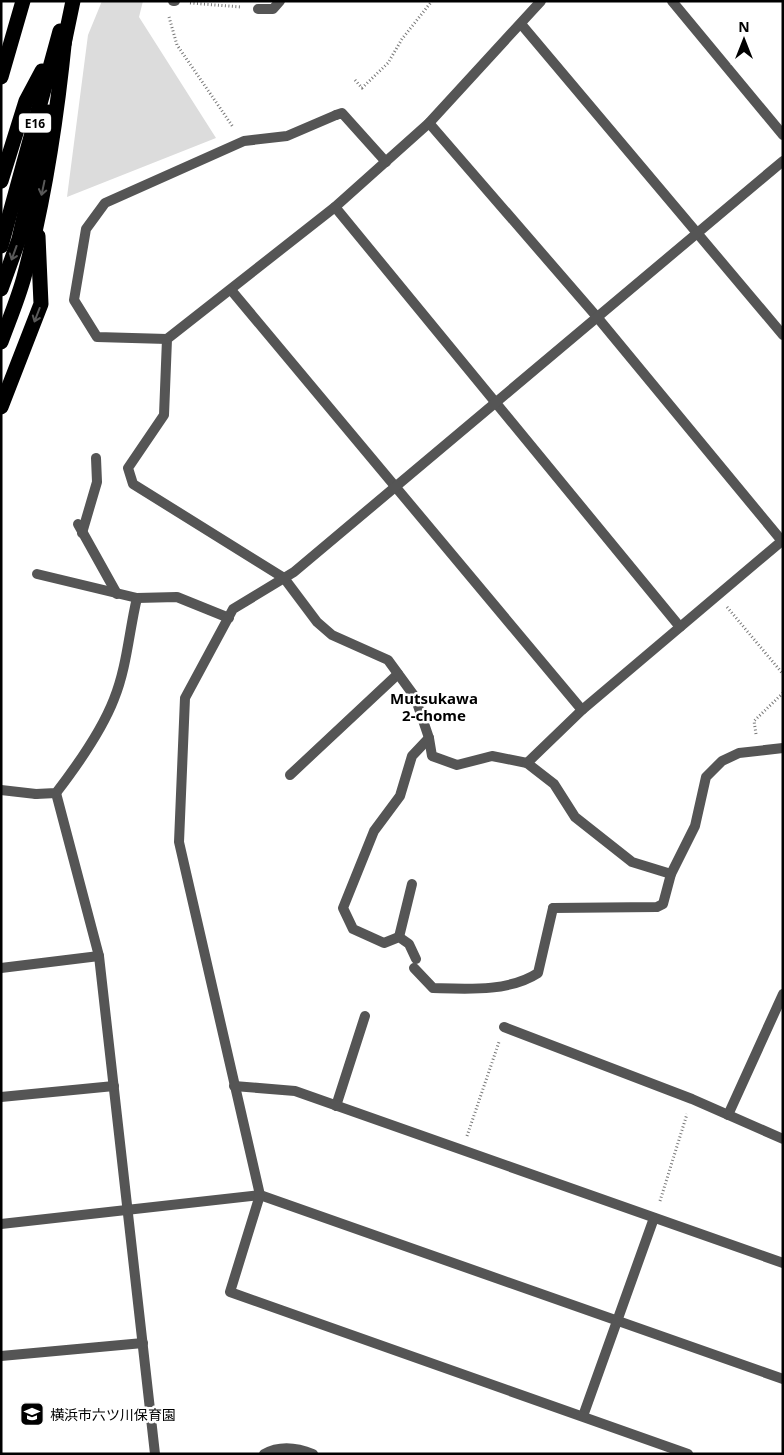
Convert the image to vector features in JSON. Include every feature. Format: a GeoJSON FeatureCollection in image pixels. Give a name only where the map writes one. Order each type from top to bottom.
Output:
{"type":"FeatureCollection","features":[{"type":"Feature","properties":{"kind":"highway"},"geometry":{"type":"LineString","coordinates":[[1,41],[22,1]]}},
{"type":"Feature","properties":{"kind":"highway"},"geometry":{"type":"LineString","coordinates":[[1,77],[22,1]]}},
{"type":"Feature","properties":{"kind":"highway"},"geometry":{"type":"LineString","coordinates":[[1,289],[19,239],[66,36],[72,1]]}},
{"type":"Feature","properties":{"kind":"highway","name":"E16"},"geometry":{"type":"LineString","coordinates":[[1,246],[22,176],[54,48],[72,1]]}},
{"type":"Feature","properties":{"kind":"highway"},"geometry":{"type":"LineString","coordinates":[[1,342],[24,277],[57,120],[66,36]]}},
{"type":"Feature","properties":{"kind":"highway"},"geometry":{"type":"LineString","coordinates":[[1,181],[26,101],[54,48]]}},
{"type":"Feature","properties":{"kind":"highway"},"geometry":{"type":"LineString","coordinates":[[1,407],[41,304],[37,215]]}},
{"type":"Feature","properties":{"kind":"street"},"geometry":{"type":"LineString","coordinates":[[258,9],[273,8],[280,1]]}},
{"type":"Feature","properties":{"kind":"street"},"geometry":{"type":"LineString","coordinates":[[386,162],[342,113],[287,136],[244,141],[105,203],[86,229],[74,300],[96,337],[167,339],[335,208],[386,162],[429,123],[541,1]]}},
{"type":"Feature","properties":{"kind":"street"},"geometry":{"type":"LineString","coordinates":[[672,1],[783,135]]}},
{"type":"Feature","properties":{"kind":"street"},"geometry":{"type":"LineString","coordinates":[[521,24],[783,335]]}},
{"type":"Feature","properties":{"kind":"street"},"geometry":{"type":"LineString","coordinates":[[429,123],[597,317],[782,541],[582,710],[527,763]]}},
{"type":"Feature","properties":{"kind":"street"},"geometry":{"type":"LineString","coordinates":[[688,1454],[230,1292],[260,1195],[179,842],[185,698],[234,609],[284,578],[783,161]]}},
{"type":"Feature","properties":{"kind":"street"},"geometry":{"type":"LineString","coordinates":[[335,208],[494,404],[680,627]]}},
{"type":"Feature","properties":{"kind":"street"},"geometry":{"type":"LineString","coordinates":[[231,290],[394,488],[582,710]]}},
{"type":"Feature","properties":{"kind":"street"},"geometry":{"type":"LineString","coordinates":[[167,339],[164,415],[128,468],[133,484],[284,578],[317,622],[332,635],[388,660],[416,697],[429,738],[432,756],[456,765],[492,756],[527,763],[554,784],[575,817],[632,862],[670,874]]}},
{"type":"Feature","properties":{"kind":"street"},"geometry":{"type":"LineString","coordinates":[[96,458],[97,482],[80,528],[117,594]]}},
{"type":"Feature","properties":{"kind":"street"},"geometry":{"type":"LineString","coordinates":[[37,574],[137,598],[177,598],[229,618]]}},
{"type":"Feature","properties":{"kind":"street"},"geometry":{"type":"LineString","coordinates":[[1,790],[36,794],[56,793],[78,765],[114,700],[123,667],[137,598]]}},
{"type":"Feature","properties":{"kind":"street"},"geometry":{"type":"LineString","coordinates":[[290,775],[398,674]]}},
{"type":"Feature","properties":{"kind":"street"},"geometry":{"type":"LineString","coordinates":[[399,937],[384,943],[353,929],[343,908],[374,831],[400,796],[412,756],[429,738]]}},
{"type":"Feature","properties":{"kind":"street"},"geometry":{"type":"LineString","coordinates":[[399,937],[409,944],[415,963],[433,988],[472,989],[526,981],[538,973],[553,908],[657,907],[663,904],[670,874],[696,826],[706,777],[722,761],[739,753],[783,748]]}},
{"type":"Feature","properties":{"kind":"street"},"geometry":{"type":"LineString","coordinates":[[56,793],[99,956],[155,1454]]}},
{"type":"Feature","properties":{"kind":"street"},"geometry":{"type":"LineString","coordinates":[[399,937],[412,884]]}},
{"type":"Feature","properties":{"kind":"street"},"geometry":{"type":"LineString","coordinates":[[1,968],[99,956]]}},
{"type":"Feature","properties":{"kind":"street"},"geometry":{"type":"LineString","coordinates":[[728,1115],[783,994]]}},
{"type":"Feature","properties":{"kind":"street"},"geometry":{"type":"LineString","coordinates":[[336,1106],[365,1016]]}},
{"type":"Feature","properties":{"kind":"street"},"geometry":{"type":"LineString","coordinates":[[504,1027],[692,1099],[783,1138]]}},
{"type":"Feature","properties":{"kind":"street"},"geometry":{"type":"LineString","coordinates":[[1,1097],[114,1086]]}},
{"type":"Feature","properties":{"kind":"street"},"geometry":{"type":"LineString","coordinates":[[234,1086],[295,1092],[783,1263]]}},
{"type":"Feature","properties":{"kind":"street"},"geometry":{"type":"LineString","coordinates":[[1,1224],[260,1195],[783,1379]]}},
{"type":"Feature","properties":{"kind":"street"},"geometry":{"type":"LineString","coordinates":[[584,1416],[654,1218]]}},
{"type":"Feature","properties":{"kind":"street"},"geometry":{"type":"LineString","coordinates":[[1,1356],[142,1343]]}},
{"type":"Feature","properties":{"kind":"street"},"geometry":{"type":"LineString","coordinates":[[264,1454],[272,1449],[294,1447],[312,1454]]}},
{"type":"Feature","properties":{"kind":"path"},"geometry":{"type":"LineString","coordinates":[[355,80],[362,88],[388,63],[402,39],[432,1]]}},
{"type":"Feature","properties":{"kind":"path"},"geometry":{"type":"LineString","coordinates":[[244,141],[177,45],[172,4],[258,9]]}},
{"type":"Feature","properties":{"kind":"path"},"geometry":{"type":"LineString","coordinates":[[734,616],[783,674]]}},
{"type":"Feature","properties":{"kind":"path"},"geometry":{"type":"LineString","coordinates":[[754,721],[783,692]]}},
{"type":"Feature","properties":{"kind":"path"},"geometry":{"type":"LineString","coordinates":[[462,1150],[504,1027]]}},
{"type":"Feature","properties":{"kind":"path"},"geometry":{"type":"LineString","coordinates":[[654,1218],[692,1099]]}},
{"type":"Feature","properties":{"kind":"shaded area"},"geometry":{"type":"Polygon","coordinates":[[[102,1],[143,1],[139,17],[216,138],[67,197],[88,35],[102,1]]]}},
{"type":"Feature","properties":{"kind":"place","name":"横浜市六ツ川保育園"},"geometry":{"type":"Point","coordinates":[32,1414]}},
{"type":"Feature","properties":{"kind":"district","name":"Mutsukawa 2-chome"},"geometry":{"type":"Point","coordinates":[434,706]}}]}
